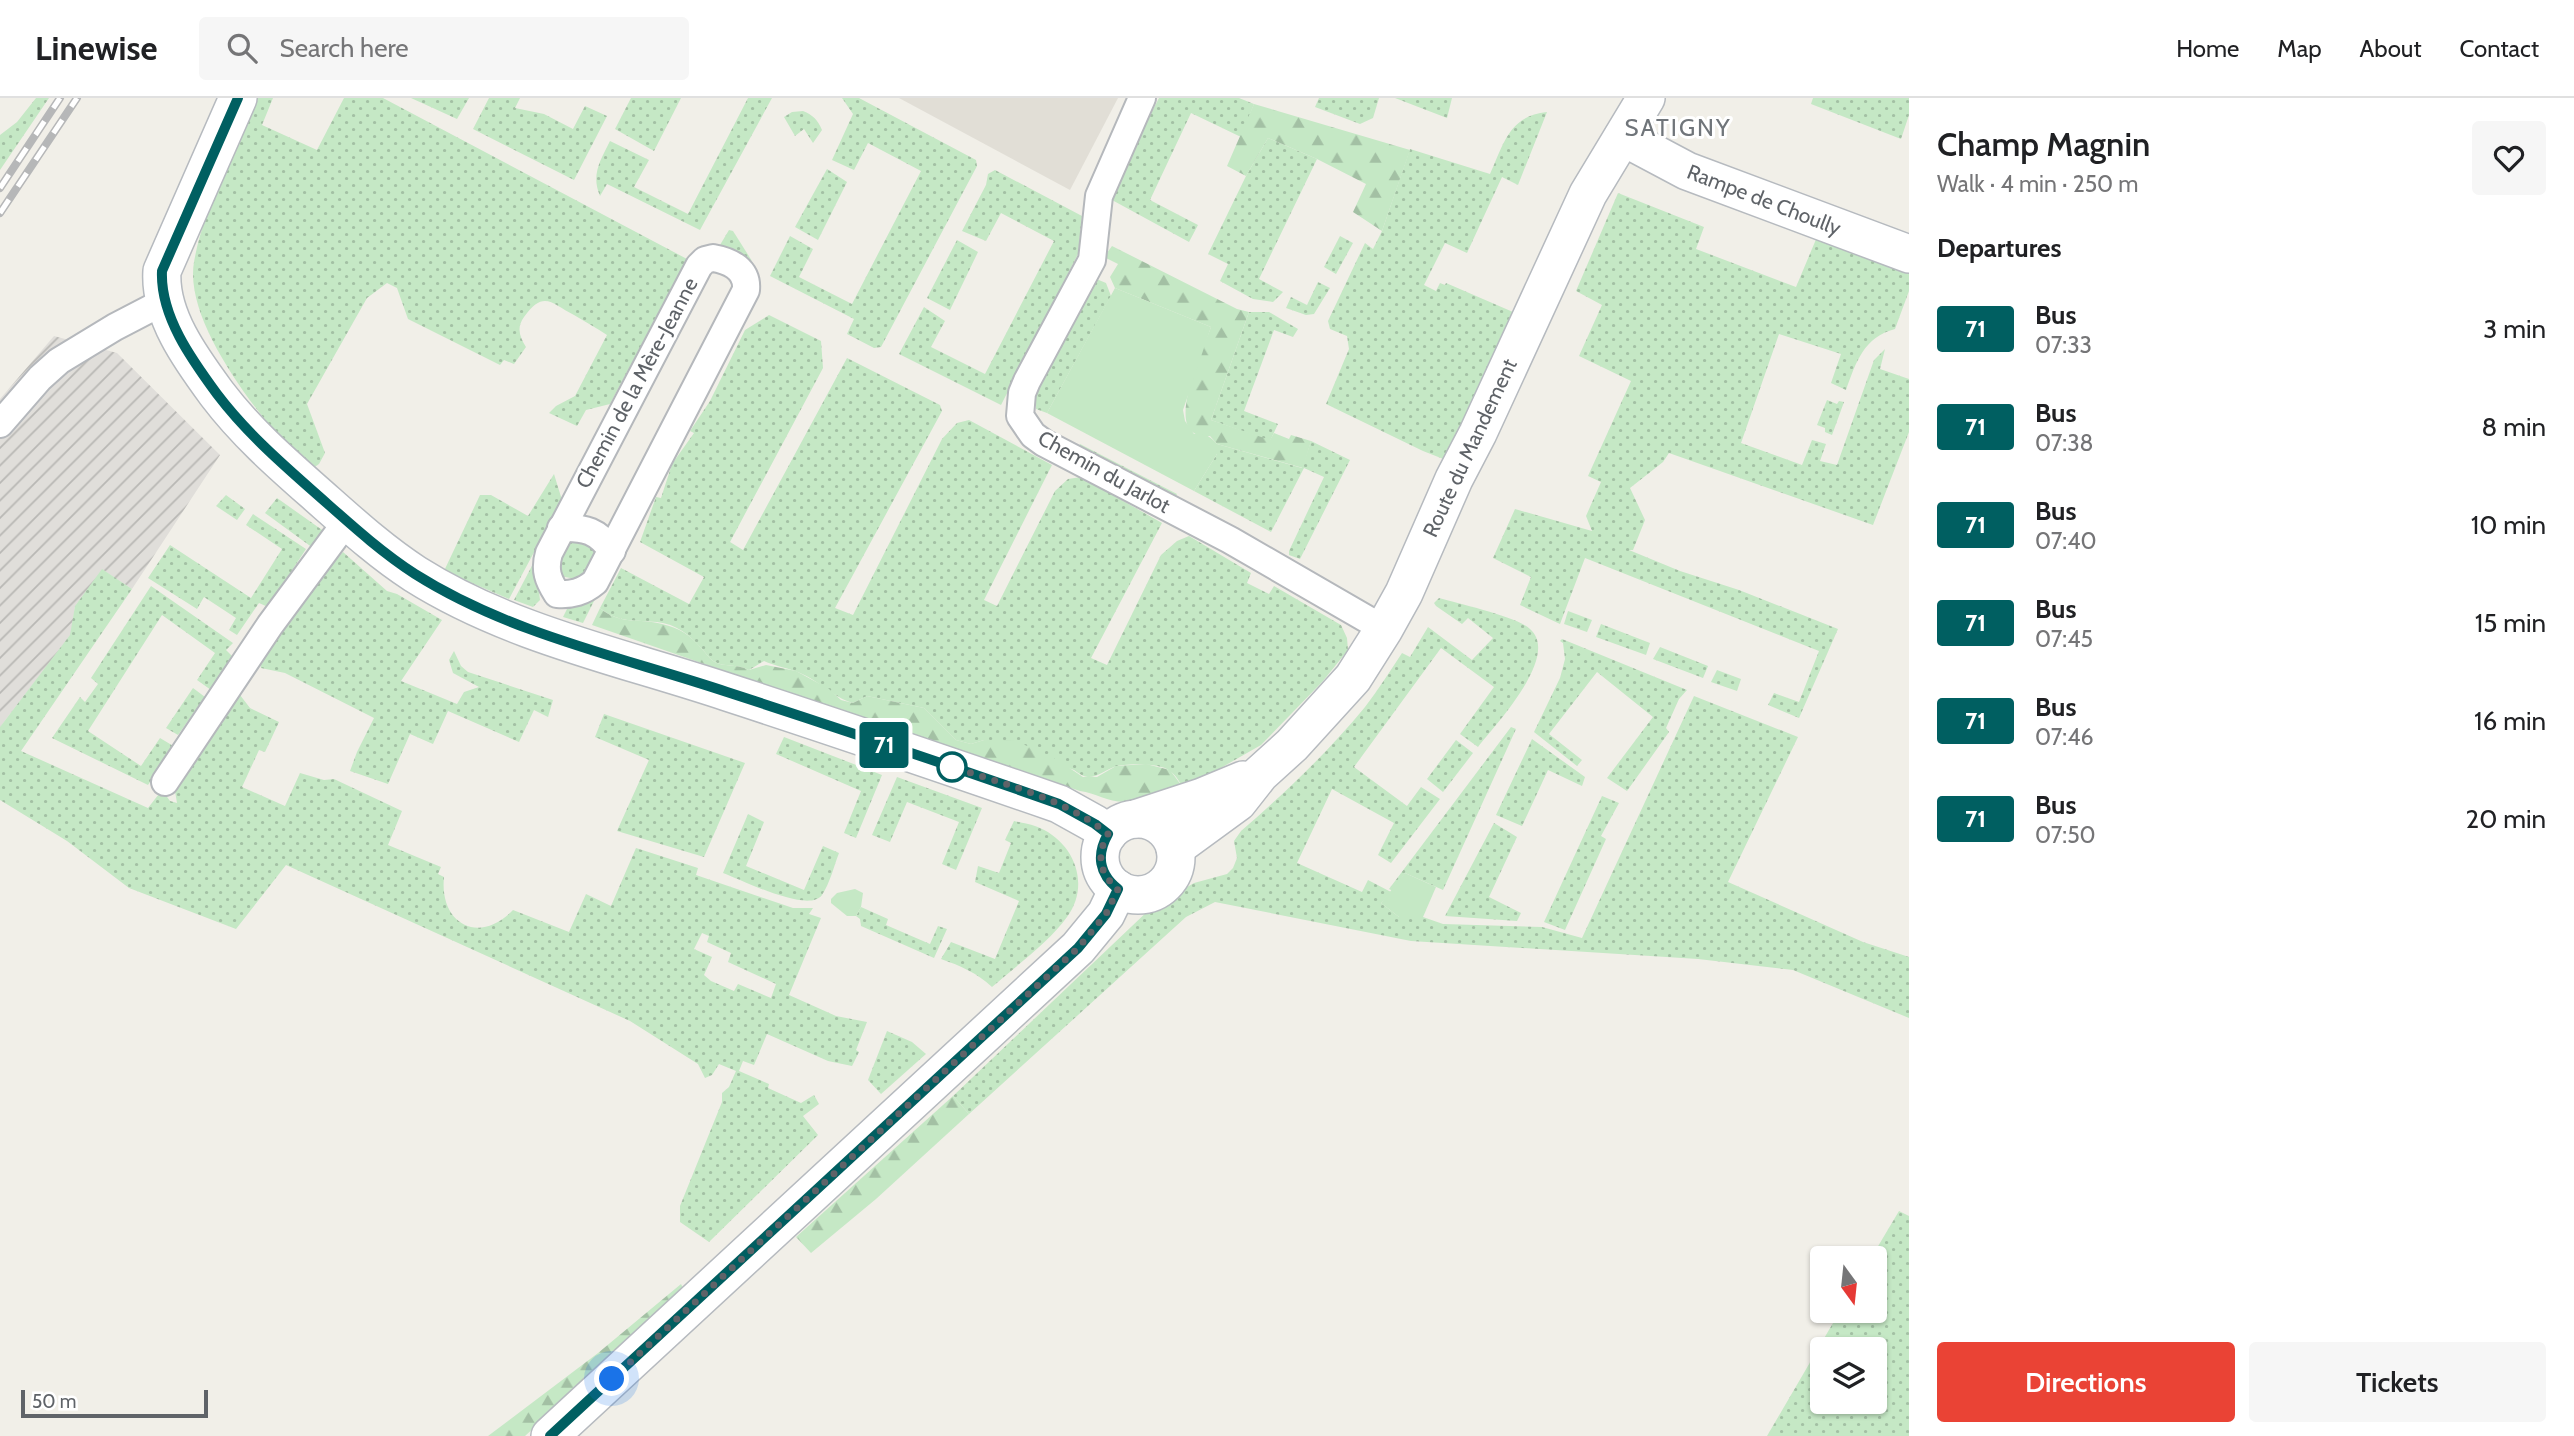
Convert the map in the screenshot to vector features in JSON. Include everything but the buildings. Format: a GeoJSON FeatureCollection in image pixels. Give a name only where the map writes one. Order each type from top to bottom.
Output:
{"type":"FeatureCollection","features":[{"type":"Feature","properties":{"kind":"street"},"geometry":{"type":"LineString","coordinates":[[238,98],[162,271],[161,285],[165,302],[186,348],[228,408],[257,440],[379,550],[415,574],[469,603],[539,633],[724,691],[1059,804],[1095,824],[1121,826],[1156,823],[1164,829],[1175,848],[1174,870],[1161,888],[1151,893],[1128,894],[1118,889],[1104,874],[1100,864],[1102,843],[1121,826]]}},
{"type":"Feature","properties":{"kind":"street","name":"Chemin du Jarlot"},"geometry":{"type":"LineString","coordinates":[[1142,98],[1099,196],[1092,260],[1027,381],[1022,393],[1020,416],[1033,435],[1066,456],[1230,540],[1384,629]]}},
{"type":"Feature","properties":{"kind":"street","name":"Route du Mandement"},"geometry":{"type":"LineString","coordinates":[[1175,848],[1238,802],[1260,774],[1292,746],[1353,678],[1384,629],[1404,593],[1454,479],[1478,433],[1588,194],[1646,98]]}},
{"type":"Feature","properties":{"kind":"street","name":"Rampe de Choully"},"geometry":{"type":"LineString","coordinates":[[1623,137],[1687,171],[1909,254]]}},
{"type":"Feature","properties":{"kind":"street","name":"Chemin de la Mère-Jeanne"},"geometry":{"type":"LineString","coordinates":[[713,258],[733,264],[741,270],[747,284],[746,290],[612,551],[594,582],[586,590],[567,595],[557,594],[550,583],[545,566],[561,528],[699,266],[705,260],[713,258]]}},
{"type":"Feature","properties":{"kind":"street"},"geometry":{"type":"LineString","coordinates":[[0,424],[40,378],[65,356],[165,302]]}},
{"type":"Feature","properties":{"kind":"street"},"geometry":{"type":"LineString","coordinates":[[165,782],[283,605],[347,521]]}},
{"type":"Feature","properties":{"kind":"street"},"geometry":{"type":"LineString","coordinates":[[561,528],[575,527],[595,532],[612,551]]}},
{"type":"Feature","properties":{"kind":"street"},"geometry":{"type":"LineString","coordinates":[[539,633],[557,594]]}},
{"type":"Feature","properties":{"kind":"street","name":"Route du Mandement"},"geometry":{"type":"LineString","coordinates":[[1121,826],[1260,774]]}},
{"type":"Feature","properties":{"kind":"street"},"geometry":{"type":"LineString","coordinates":[[550,1436],[1078,948],[1106,914],[1118,889]]}},
{"type":"Feature","properties":{"kind":"shaded area"},"geometry":{"type":"Polygon","coordinates":[[[899,98],[1118,98],[1070,190],[899,98]]]}},
{"type":"Feature","properties":{"kind":"shaded area"},"geometry":{"type":"Polygon","coordinates":[[[54,336],[117,353],[220,455],[132,589],[103,570],[75,606],[71,635],[0,727],[0,399],[54,336]]]}},
{"type":"Feature","properties":{"kind":"green space"},"geometry":{"type":"Polygon","coordinates":[[[36,98],[49,98],[0,170],[0,135],[17,122],[36,98]]]}},
{"type":"Feature","properties":{"kind":"green space"},"geometry":{"type":"Polygon","coordinates":[[[257,98],[273,98],[262,125],[317,150],[344,98],[383,98],[687,259],[610,404],[586,410],[577,426],[549,413],[575,396],[607,335],[554,303],[543,301],[531,308],[520,329],[526,347],[514,364],[504,360],[500,365],[408,319],[397,288],[387,283],[367,298],[307,404],[325,453],[319,464],[309,471],[272,429],[232,374],[215,345],[194,288],[194,262],[205,220],[257,98]]]}},
{"type":"Feature","properties":{"kind":"green space"},"geometry":{"type":"Polygon","coordinates":[[[411,98],[469,98],[457,119],[411,98]]]}},
{"type":"Feature","properties":{"kind":"green space"},"geometry":{"type":"Polygon","coordinates":[[[489,98],[520,98],[515,108],[544,114],[573,129],[585,106],[607,116],[574,180],[473,129],[489,98]]]}},
{"type":"Feature","properties":{"kind":"green space"},"geometry":{"type":"Polygon","coordinates":[[[631,98],[681,98],[654,151],[615,129],[631,98]]]}},
{"type":"Feature","properties":{"kind":"green space"},"geometry":{"type":"Polygon","coordinates":[[[748,98],[772,98],[700,230],[607,184],[600,196],[597,175],[610,141],[649,160],[634,187],[688,214],[748,98]]]}},
{"type":"Feature","properties":{"kind":"green space"},"geometry":{"type":"Polygon","coordinates":[[[842,98],[859,98],[976,160],[977,166],[881,347],[874,348],[847,334],[854,319],[770,276],[790,236],[813,249],[799,277],[852,304],[921,171],[868,143],[854,170],[832,160],[853,114],[842,98]]]}},
{"type":"Feature","properties":{"kind":"green space"},"geometry":{"type":"Polygon","coordinates":[[[1159,98],[1239,98],[1254,104],[1241,137],[1191,113],[1150,200],[1198,225],[1189,242],[1112,200],[1109,195],[1159,98]]]}},
{"type":"Feature","properties":{"kind":"green space"},"geometry":{"type":"Polygon","coordinates":[[[1319,98],[1379,98],[1373,118],[1360,124],[1315,107],[1319,98]]]}},
{"type":"Feature","properties":{"kind":"green space"},"geometry":{"type":"Polygon","coordinates":[[[1395,98],[1452,98],[1447,118],[1395,98]]]}},
{"type":"Feature","properties":{"kind":"green space"},"geometry":{"type":"Polygon","coordinates":[[[1813,98],[1909,98],[1909,115],[1901,139],[1811,104],[1813,98]]]}},
{"type":"Feature","properties":{"kind":"green space"},"geometry":{"type":"Polygon","coordinates":[[[1254,104],[1410,150],[1382,231],[1353,212],[1366,184],[1268,138],[1246,176],[1227,166],[1254,104]]]}},
{"type":"Feature","properties":{"kind":"green space"},"geometry":{"type":"Polygon","coordinates":[[[803,111],[815,118],[822,130],[813,143],[804,129],[795,136],[784,117],[792,112],[803,111]]]}},
{"type":"Feature","properties":{"kind":"green space"},"geometry":{"type":"Polygon","coordinates":[[[1547,112],[1518,185],[1502,177],[1467,253],[1445,243],[1424,285],[1436,291],[1440,283],[1446,283],[1513,312],[1451,462],[1326,404],[1349,349],[1347,336],[1330,329],[1328,321],[1365,243],[1373,249],[1382,231],[1410,149],[1490,174],[1504,142],[1516,125],[1524,119],[1547,112]]]}},
{"type":"Feature","properties":{"kind":"green space"},"geometry":{"type":"Polygon","coordinates":[[[1268,138],[1317,159],[1259,279],[1283,292],[1273,302],[1253,299],[1220,281],[1228,264],[1208,254],[1268,138]]]}},
{"type":"Feature","properties":{"kind":"green space"},"geometry":{"type":"Polygon","coordinates":[[[827,169],[847,182],[818,240],[795,227],[827,169]]]}},
{"type":"Feature","properties":{"kind":"green space"},"geometry":{"type":"Polygon","coordinates":[[[995,170],[1082,216],[1078,254],[1001,405],[899,354],[924,307],[945,321],[931,347],[985,374],[1054,241],[1001,213],[986,241],[962,231],[986,185],[988,174],[995,170]]]}},
{"type":"Feature","properties":{"kind":"green space"},"geometry":{"type":"Polygon","coordinates":[[[1618,193],[1704,227],[1696,249],[1796,287],[1817,237],[1909,273],[1909,291],[1895,329],[1869,344],[1858,361],[1846,390],[1831,383],[1841,354],[1779,334],[1741,443],[1802,465],[1812,440],[1826,444],[1820,461],[1837,465],[1874,360],[1885,349],[1880,369],[1909,379],[1909,432],[1873,525],[1669,453],[1663,462],[1630,488],[1645,520],[1633,550],[1629,550],[1838,629],[1799,718],[1768,705],[1774,693],[1799,702],[1819,651],[1585,558],[1560,624],[1520,605],[1531,577],[1493,558],[1515,509],[1592,531],[1586,516],[1601,482],[1588,476],[1631,381],[1579,356],[1602,305],[1576,291],[1618,193]]]}},
{"type":"Feature","properties":{"kind":"green space"},"geometry":{"type":"Polygon","coordinates":[[[729,230],[733,231],[752,261],[720,245],[729,230]]]}},
{"type":"Feature","properties":{"kind":"green space"},"geometry":{"type":"Polygon","coordinates":[[[1340,236],[1353,243],[1336,274],[1324,267],[1340,236]]]}},
{"type":"Feature","properties":{"kind":"green space"},"geometry":{"type":"Polygon","coordinates":[[[957,240],[978,252],[950,310],[927,298],[957,240]]]}},
{"type":"Feature","properties":{"kind":"green space"},"geometry":{"type":"Polygon","coordinates":[[[1112,246],[1237,309],[1249,312],[1211,420],[1270,440],[1274,433],[1289,439],[1291,435],[1311,441],[1303,468],[1217,444],[1210,436],[1196,434],[1188,426],[1187,399],[1211,327],[1115,288],[1110,277],[1118,264],[1104,257],[1112,246]]]}},
{"type":"Feature","properties":{"kind":"green space"},"geometry":{"type":"Polygon","coordinates":[[[1094,278],[1106,283],[1111,296],[1047,413],[1036,409],[1036,388],[1094,278]]]}},
{"type":"Feature","properties":{"kind":"green space"},"geometry":{"type":"Polygon","coordinates":[[[1318,282],[1330,288],[1314,314],[1306,315],[1286,308],[1291,297],[1307,305],[1318,282]]]}},
{"type":"Feature","properties":{"kind":"green space"},"geometry":{"type":"Polygon","coordinates":[[[1115,288],[1211,327],[1183,410],[1185,421],[1194,434],[1207,436],[1217,444],[1217,454],[1194,491],[1047,413],[1115,288]]]}},
{"type":"Feature","properties":{"kind":"green space"},"geometry":{"type":"Polygon","coordinates":[[[1249,312],[1269,312],[1298,329],[1293,337],[1274,330],[1244,411],[1278,424],[1270,441],[1211,420],[1249,312]]]}},
{"type":"Feature","properties":{"kind":"green space"},"geometry":{"type":"Polygon","coordinates":[[[769,315],[821,341],[823,368],[730,542],[743,550],[847,358],[940,405],[942,411],[835,608],[853,615],[942,439],[957,423],[969,420],[1052,465],[984,600],[997,606],[1055,491],[1068,479],[1081,477],[1162,523],[1091,658],[1107,665],[1161,555],[1177,541],[1189,536],[1251,573],[1247,583],[1269,594],[1274,586],[1341,625],[1347,638],[1348,650],[1323,681],[1261,745],[1184,789],[1172,773],[1159,766],[1119,766],[1090,777],[984,740],[971,744],[956,740],[924,708],[867,696],[853,703],[803,674],[764,661],[749,670],[717,663],[693,639],[676,628],[664,623],[635,621],[607,613],[600,608],[621,568],[689,604],[704,577],[640,542],[656,497],[661,498],[672,464],[694,433],[690,431],[710,401],[745,330],[769,315]]]}},
{"type":"Feature","properties":{"kind":"green space"},"geometry":{"type":"Polygon","coordinates":[[[1827,400],[1837,404],[1839,401],[1844,402],[1832,435],[1817,425],[1827,400]]]}},
{"type":"Feature","properties":{"kind":"green space"},"geometry":{"type":"Polygon","coordinates":[[[1311,441],[1350,460],[1300,559],[1289,555],[1289,551],[1324,477],[1304,468],[1271,532],[1194,491],[1217,454],[1217,444],[1302,468],[1311,441]]]}},
{"type":"Feature","properties":{"kind":"green space"},"geometry":{"type":"Polygon","coordinates":[[[1080,444],[1177,494],[1173,501],[1078,450],[1080,444]]]}},
{"type":"Feature","properties":{"kind":"green space"},"geometry":{"type":"Polygon","coordinates":[[[554,474],[562,500],[509,599],[444,571],[480,495],[491,495],[528,516],[554,474]]]}},
{"type":"Feature","properties":{"kind":"green space"},"geometry":{"type":"Polygon","coordinates":[[[226,495],[245,509],[237,520],[216,506],[226,495]]]}},
{"type":"Feature","properties":{"kind":"green space"},"geometry":{"type":"Polygon","coordinates":[[[277,498],[325,532],[313,548],[265,513],[277,498]]]}},
{"type":"Feature","properties":{"kind":"green space"},"geometry":{"type":"Polygon","coordinates":[[[253,514],[306,549],[268,607],[259,603],[237,635],[229,630],[236,618],[204,597],[197,609],[148,578],[170,545],[251,598],[282,549],[246,525],[253,514]]]}},
{"type":"Feature","properties":{"kind":"green space"},"geometry":{"type":"Polygon","coordinates":[[[572,537],[597,550],[597,560],[581,580],[565,577],[558,571],[559,552],[572,537]]]}},
{"type":"Feature","properties":{"kind":"green space"},"geometry":{"type":"Polygon","coordinates":[[[343,552],[387,591],[442,620],[401,681],[457,704],[464,692],[479,687],[453,673],[449,660],[454,651],[461,666],[468,672],[553,700],[548,717],[534,710],[519,742],[448,711],[433,744],[410,734],[388,784],[350,771],[374,718],[285,673],[261,668],[259,657],[298,601],[343,552]]]}},
{"type":"Feature","properties":{"kind":"green space"},"geometry":{"type":"Polygon","coordinates":[[[535,560],[540,600],[533,607],[514,600],[535,560]]]}},
{"type":"Feature","properties":{"kind":"green space"},"geometry":{"type":"Polygon","coordinates":[[[102,569],[132,589],[21,751],[148,808],[162,790],[170,801],[177,803],[173,779],[232,692],[240,695],[250,708],[279,722],[265,752],[259,750],[242,787],[285,806],[300,773],[324,780],[334,779],[402,811],[388,845],[441,867],[438,874],[444,877],[444,894],[448,907],[464,925],[475,928],[488,926],[500,921],[513,910],[569,932],[586,894],[611,906],[636,848],[698,868],[696,875],[793,908],[813,908],[809,914],[821,918],[789,995],[836,1016],[867,1022],[856,1050],[859,1052],[852,1066],[828,1061],[767,1034],[754,1065],[743,1061],[739,1071],[769,1084],[768,1088],[801,1103],[814,1095],[819,1104],[803,1116],[818,1135],[709,1242],[680,1222],[680,1206],[722,1102],[722,1093],[729,1087],[736,1071],[719,1064],[712,1075],[705,1078],[698,1064],[630,1021],[286,865],[236,929],[129,888],[67,841],[0,800],[0,727],[70,635],[75,606],[102,569]],[[702,933],[694,949],[712,957],[704,975],[734,991],[738,984],[771,998],[776,984],[728,962],[731,953],[707,942],[709,936],[702,933]]]}},
{"type":"Feature","properties":{"kind":"green space"},"geometry":{"type":"Polygon","coordinates":[[[151,586],[233,643],[226,650],[234,658],[211,690],[197,680],[215,653],[162,615],[88,731],[141,766],[160,738],[175,747],[148,785],[52,738],[80,697],[85,702],[98,684],[91,678],[151,586]]]}},
{"type":"Feature","properties":{"kind":"green space"},"geometry":{"type":"Polygon","coordinates":[[[598,593],[583,623],[563,617],[568,607],[598,593]]]}},
{"type":"Feature","properties":{"kind":"green space"},"geometry":{"type":"Polygon","coordinates":[[[1439,598],[1500,615],[1530,629],[1537,641],[1537,656],[1532,672],[1510,707],[1478,747],[1460,734],[1494,687],[1441,648],[1354,767],[1407,806],[1421,787],[1440,799],[1391,863],[1378,855],[1394,823],[1332,789],[1297,863],[1362,892],[1368,880],[1391,892],[1381,903],[1399,917],[1423,917],[1443,924],[1542,927],[1582,938],[1694,696],[1798,737],[1728,882],[1863,942],[1909,957],[1909,1018],[1793,970],[1698,959],[1411,941],[1215,902],[1186,917],[969,1114],[953,1096],[1151,908],[1194,883],[1227,874],[1237,858],[1234,841],[1241,831],[1290,787],[1336,740],[1365,707],[1402,653],[1410,657],[1428,627],[1472,660],[1493,638],[1468,618],[1462,624],[1436,606],[1434,603],[1439,598]]]}},
{"type":"Feature","properties":{"kind":"green space"},"geometry":{"type":"Polygon","coordinates":[[[600,608],[614,617],[654,622],[679,630],[717,663],[749,670],[766,665],[796,671],[829,689],[841,700],[853,703],[867,696],[924,708],[956,740],[971,744],[984,740],[1016,741],[1056,759],[1083,777],[1097,777],[1116,766],[1146,764],[1170,770],[1184,789],[1146,800],[1112,801],[903,733],[592,625],[600,608]]]}},
{"type":"Feature","properties":{"kind":"green space"},"geometry":{"type":"Polygon","coordinates":[[[1568,611],[1592,620],[1587,632],[1564,624],[1568,611]]]}},
{"type":"Feature","properties":{"kind":"green space"},"geometry":{"type":"Polygon","coordinates":[[[1601,624],[1650,643],[1646,655],[1596,637],[1601,624]]]}},
{"type":"Feature","properties":{"kind":"green space"},"geometry":{"type":"Polygon","coordinates":[[[1562,639],[1687,690],[1679,699],[1666,728],[1669,732],[1627,791],[1607,778],[1653,717],[1597,672],[1549,734],[1582,760],[1577,766],[1534,732],[1560,678],[1565,659],[1563,643],[1560,641],[1562,639]]]}},
{"type":"Feature","properties":{"kind":"green space"},"geometry":{"type":"Polygon","coordinates":[[[1660,647],[1708,666],[1703,678],[1653,659],[1660,647]]]}},
{"type":"Feature","properties":{"kind":"green space"},"geometry":{"type":"Polygon","coordinates":[[[1717,670],[1741,679],[1737,691],[1711,682],[1717,670]]]}},
{"type":"Feature","properties":{"kind":"green space"},"geometry":{"type":"Polygon","coordinates":[[[193,688],[205,697],[178,735],[166,728],[193,688]]]}},
{"type":"Feature","properties":{"kind":"green space"},"geometry":{"type":"Polygon","coordinates":[[[604,714],[745,763],[704,857],[617,831],[649,760],[595,737],[604,714]]]}},
{"type":"Feature","properties":{"kind":"green space"},"geometry":{"type":"Polygon","coordinates":[[[1511,727],[1516,729],[1443,890],[1405,873],[1393,891],[1389,889],[1511,727]]]}},
{"type":"Feature","properties":{"kind":"green space"},"geometry":{"type":"Polygon","coordinates":[[[784,737],[882,775],[856,838],[844,833],[861,791],[776,754],[784,737]]]}},
{"type":"Feature","properties":{"kind":"green space"},"geometry":{"type":"Polygon","coordinates":[[[1532,739],[1585,777],[1582,786],[1548,770],[1522,826],[1496,815],[1532,739]]]}},
{"type":"Feature","properties":{"kind":"green space"},"geometry":{"type":"Polygon","coordinates":[[[1456,740],[1473,753],[1443,792],[1427,779],[1456,740]]]}},
{"type":"Feature","properties":{"kind":"green space"},"geometry":{"type":"Polygon","coordinates":[[[897,777],[982,808],[956,870],[942,864],[959,822],[907,802],[890,842],[872,835],[897,777]]]}},
{"type":"Feature","properties":{"kind":"green space"},"geometry":{"type":"Polygon","coordinates":[[[1602,796],[1619,803],[1601,836],[1606,839],[1565,930],[1544,922],[1602,796]]]}},
{"type":"Feature","properties":{"kind":"green space"},"geometry":{"type":"Polygon","coordinates":[[[748,814],[764,822],[746,866],[804,890],[823,846],[839,853],[822,895],[815,900],[790,898],[723,873],[748,814]]]}},
{"type":"Feature","properties":{"kind":"green space"},"geometry":{"type":"Polygon","coordinates":[[[1014,821],[1040,828],[1062,844],[1075,866],[1078,891],[1074,904],[1060,926],[992,987],[968,970],[941,959],[951,942],[995,959],[1019,901],[975,882],[978,866],[999,873],[1011,843],[1005,840],[1014,821]]]}},
{"type":"Feature","properties":{"kind":"green space"},"geometry":{"type":"Polygon","coordinates":[[[1494,823],[1517,837],[1489,897],[1521,913],[1517,921],[1445,916],[1494,823]]]}},
{"type":"Feature","properties":{"kind":"green space"},"geometry":{"type":"Polygon","coordinates":[[[1405,873],[1436,887],[1423,917],[1399,917],[1381,903],[1405,873]]]}},
{"type":"Feature","properties":{"kind":"green space"},"geometry":{"type":"Polygon","coordinates":[[[855,889],[863,893],[861,907],[856,916],[847,916],[831,903],[831,899],[837,893],[855,889]]]}},
{"type":"Feature","properties":{"kind":"green space"},"geometry":{"type":"Polygon","coordinates":[[[861,907],[888,919],[886,925],[930,944],[938,926],[947,929],[934,958],[861,926],[860,919],[856,916],[861,907]]]}},
{"type":"Feature","properties":{"kind":"green space"},"geometry":{"type":"Polygon","coordinates":[[[887,1031],[912,1042],[926,1054],[881,1094],[868,1080],[887,1031]]]}},
{"type":"Feature","properties":{"kind":"green space"},"geometry":{"type":"Polygon","coordinates":[[[953,1096],[969,1114],[876,1199],[811,1253],[796,1237],[953,1096]]]}},
{"type":"Feature","properties":{"kind":"green space"},"geometry":{"type":"Polygon","coordinates":[[[1899,1211],[1909,1216],[1909,1436],[1767,1436],[1810,1362],[1810,1414],[1887,1414],[1887,1337],[1825,1337],[1833,1323],[1887,1323],[1887,1246],[1878,1246],[1899,1211]]]}},
{"type":"Feature","properties":{"kind":"green space"},"geometry":{"type":"Polygon","coordinates":[[[681,1284],[684,1290],[525,1436],[488,1436],[598,1353],[681,1284]]]}},
{"type":"Feature","properties":{"kind":"railway"},"geometry":{"type":"LineString","coordinates":[[0,188],[60,98]]}},
{"type":"Feature","properties":{"kind":"railway"},"geometry":{"type":"LineString","coordinates":[[0,213],[77,98]]}},
{"type":"Feature","properties":{"kind":"bus line","name":"71"},"geometry":{"type":"LineString","coordinates":[[238,98],[164,264],[161,285],[165,302],[186,348],[230,410],[257,440],[379,550],[436,586],[539,633],[724,691],[1059,804],[1108,834],[1102,843],[1100,864],[1104,874],[1118,889],[1096,929],[550,1436]]}},
{"type":"Feature","properties":{"kind":"district","name":"SATIGNY"},"geometry":{"type":"Point","coordinates":[1678,128]}},
{"type":"Feature","properties":{"kind":"route"},"geometry":{"type":"LineString","coordinates":[[612,1379],[1078,948],[1106,914],[1118,889],[1104,874],[1100,864],[1102,843],[1108,834],[1059,804],[952,767]]}}]}
